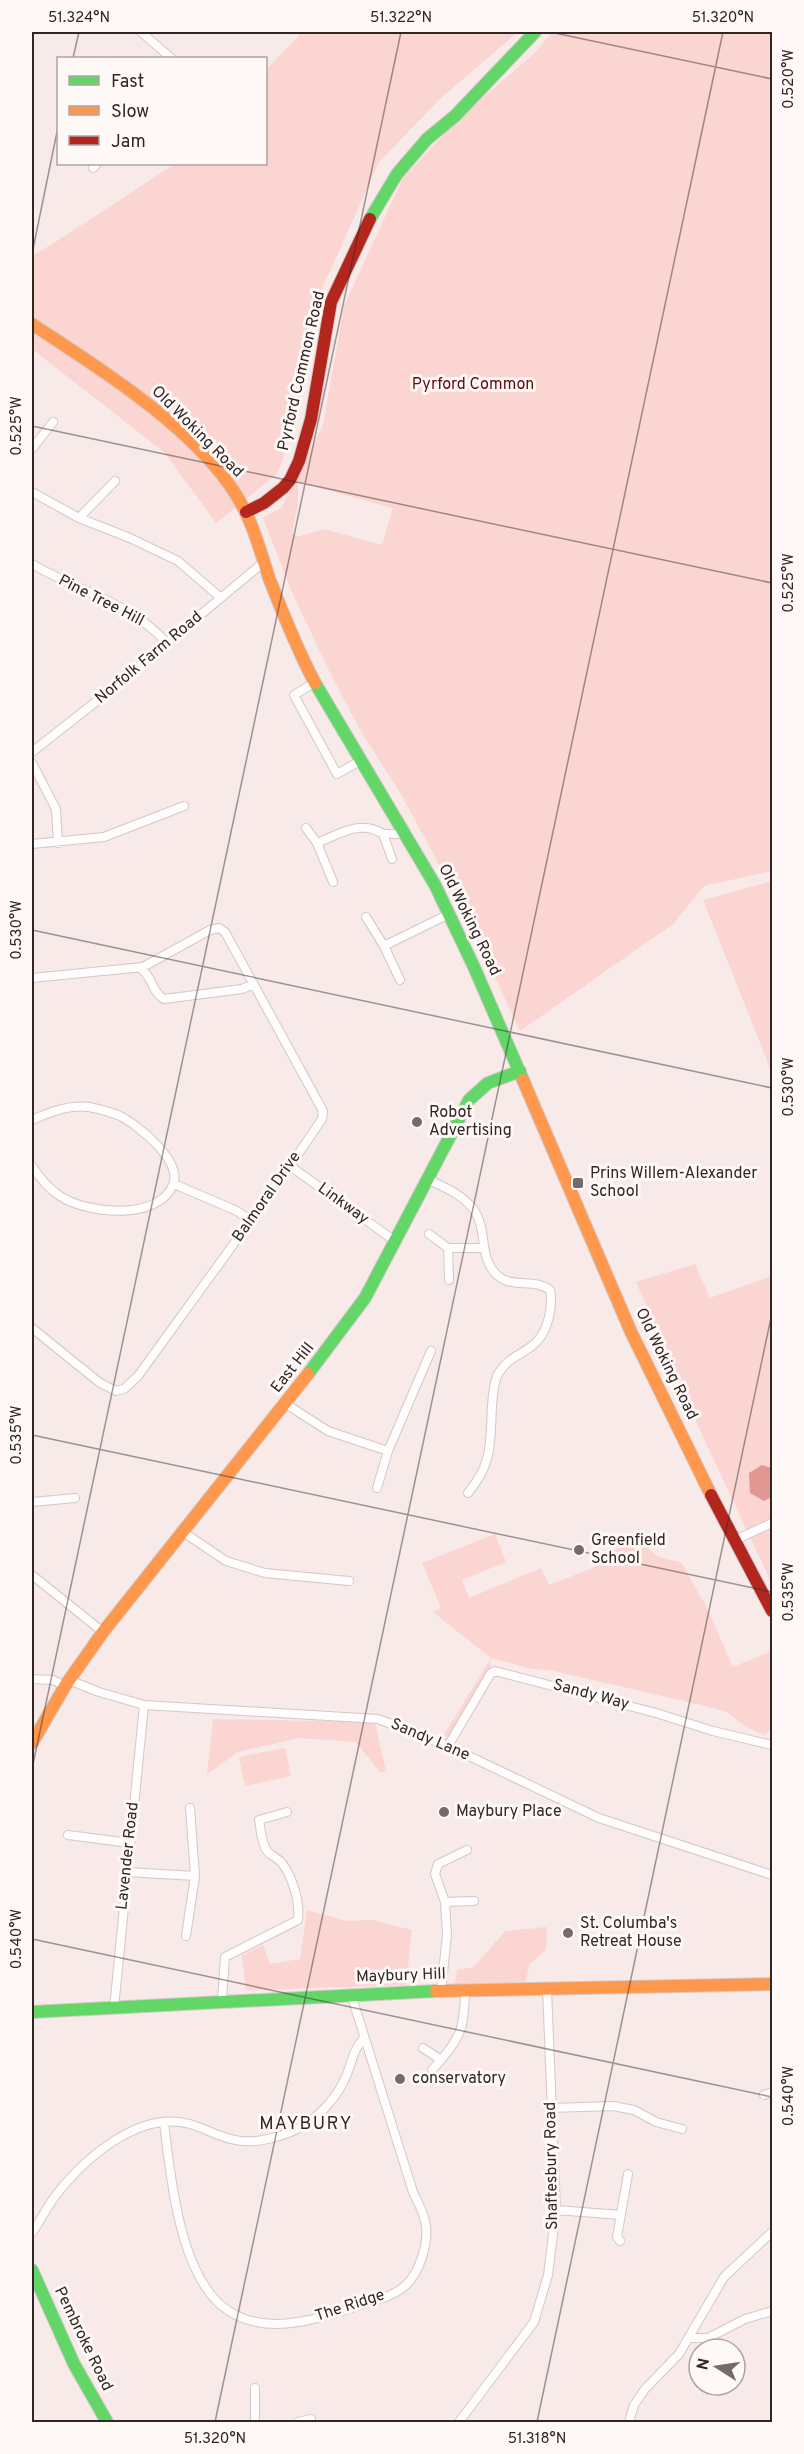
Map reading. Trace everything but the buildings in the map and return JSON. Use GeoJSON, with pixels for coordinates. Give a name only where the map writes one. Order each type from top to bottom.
{"type":"FeatureCollection","features":[{"type":"Feature","properties":{"kind":"street"},"geometry":{"type":"LineString","coordinates":[[141,32],[170,57]]}},
{"type":"Feature","properties":{"kind":"street","name":"Pyrford Common Road"},"geometry":{"type":"LineString","coordinates":[[246,512],[264,503],[283,488],[290,480],[299,461],[311,419],[331,302],[373,214],[397,174],[427,139],[454,116],[535,32]]}},
{"type":"Feature","properties":{"kind":"street","name":"Old Woking Road"},"geometry":{"type":"LineString","coordinates":[[32,324],[151,405],[222,477],[246,512],[290,630],[314,683],[404,829],[449,914],[520,1071],[631,1332],[772,1611]]}},
{"type":"Feature","properties":{"kind":"street"},"geometry":{"type":"LineString","coordinates":[[32,449],[53,422]]}},
{"type":"Feature","properties":{"kind":"street"},"geometry":{"type":"LineString","coordinates":[[79,518],[115,481]]}},
{"type":"Feature","properties":{"kind":"street"},"geometry":{"type":"LineString","coordinates":[[32,492],[79,518],[130,538],[178,561],[221,598]]}},
{"type":"Feature","properties":{"kind":"street","name":"Norfolk Farm Road"},"geometry":{"type":"LineString","coordinates":[[32,752],[99,700],[264,562]]}},
{"type":"Feature","properties":{"kind":"street","name":"Pine Tree Hill"},"geometry":{"type":"LineString","coordinates":[[32,564],[145,622],[166,642]]}},
{"type":"Feature","properties":{"kind":"street"},"geometry":{"type":"LineString","coordinates":[[314,683],[294,694],[337,774],[360,761]]}},
{"type":"Feature","properties":{"kind":"street"},"geometry":{"type":"LineString","coordinates":[[32,763],[56,809],[58,843]]}},
{"type":"Feature","properties":{"kind":"street"},"geometry":{"type":"LineString","coordinates":[[32,844],[104,837],[184,806]]}},
{"type":"Feature","properties":{"kind":"street"},"geometry":{"type":"LineString","coordinates":[[317,843],[360,826],[373,827],[383,834],[393,859]]}},
{"type":"Feature","properties":{"kind":"street"},"geometry":{"type":"LineString","coordinates":[[306,828],[317,843],[333,882]]}},
{"type":"Feature","properties":{"kind":"street"},"geometry":{"type":"LineString","coordinates":[[383,834],[397,834],[404,829]]}},
{"type":"Feature","properties":{"kind":"street"},"geometry":{"type":"LineString","coordinates":[[384,946],[449,914]]}},
{"type":"Feature","properties":{"kind":"street"},"geometry":{"type":"LineString","coordinates":[[366,917],[384,946],[400,980]]}},
{"type":"Feature","properties":{"kind":"street","name":"Balmoral Drive"},"geometry":{"type":"LineString","coordinates":[[32,978],[140,968],[158,961],[210,930],[219,928],[225,932],[323,1111],[322,1119],[251,1221],[138,1376],[124,1389],[116,1391],[100,1383],[32,1328]]}},
{"type":"Feature","properties":{"kind":"street"},"geometry":{"type":"LineString","coordinates":[[140,968],[150,976],[158,995],[164,999],[242,989],[254,984]]}},
{"type":"Feature","properties":{"kind":"street","name":"East Hill"},"geometry":{"type":"LineString","coordinates":[[32,1743],[67,1683],[104,1632],[286,1404],[365,1298],[469,1100],[488,1083],[520,1071]]}},
{"type":"Feature","properties":{"kind":"street"},"geometry":{"type":"LineString","coordinates":[[32,1120],[57,1109],[88,1107],[120,1116],[142,1130],[165,1154],[175,1173],[174,1184],[165,1196],[152,1205],[121,1212],[89,1206],[61,1197],[40,1178],[32,1167]]}},
{"type":"Feature","properties":{"kind":"street","name":"Linkway"},"geometry":{"type":"LineString","coordinates":[[290,1166],[395,1241]]}},
{"type":"Feature","properties":{"kind":"street"},"geometry":{"type":"LineString","coordinates":[[427,1179],[457,1194],[475,1211],[481,1228],[487,1261],[496,1274],[512,1282],[546,1286],[550,1290],[552,1304],[545,1332],[540,1341],[515,1358],[498,1375],[494,1387],[488,1461],[480,1479],[468,1493]]}},
{"type":"Feature","properties":{"kind":"street"},"geometry":{"type":"LineString","coordinates":[[174,1184],[237,1211],[251,1221]]}},
{"type":"Feature","properties":{"kind":"street"},"geometry":{"type":"LineString","coordinates":[[429,1234],[448,1248],[483,1248]]}},
{"type":"Feature","properties":{"kind":"street"},"geometry":{"type":"LineString","coordinates":[[448,1248],[449,1280]]}},
{"type":"Feature","properties":{"kind":"street"},"geometry":{"type":"LineString","coordinates":[[377,1488],[388,1451],[431,1351]]}},
{"type":"Feature","properties":{"kind":"street"},"geometry":{"type":"LineString","coordinates":[[286,1404],[328,1431],[388,1451]]}},
{"type":"Feature","properties":{"kind":"street"},"geometry":{"type":"LineString","coordinates":[[32,1502],[75,1498]]}},
{"type":"Feature","properties":{"kind":"street"},"geometry":{"type":"LineString","coordinates":[[735,1540],[772,1523]]}},
{"type":"Feature","properties":{"kind":"street"},"geometry":{"type":"LineString","coordinates":[[183,1532],[226,1561],[265,1573],[349,1581]]}},
{"type":"Feature","properties":{"kind":"street"},"geometry":{"type":"LineString","coordinates":[[32,1575],[104,1632]]}},
{"type":"Feature","properties":{"kind":"street","name":"Sandy Way"},"geometry":{"type":"LineString","coordinates":[[448,1746],[491,1673],[495,1671],[772,1745]]}},
{"type":"Feature","properties":{"kind":"street","name":"Sandy Lane"},"geometry":{"type":"LineString","coordinates":[[32,1679],[67,1683],[144,1705],[362,1717],[395,1724],[448,1746],[599,1818],[772,1875]]}},
{"type":"Feature","properties":{"kind":"street","name":"Lavender Road"},"geometry":{"type":"LineString","coordinates":[[114,2008],[144,1705]]}},
{"type":"Feature","properties":{"kind":"street"},"geometry":{"type":"LineString","coordinates":[[186,1936],[195,1876],[190,1808]]}},
{"type":"Feature","properties":{"kind":"street"},"geometry":{"type":"LineString","coordinates":[[222,1999],[225,1957],[298,1920],[299,1905],[289,1877],[282,1862],[267,1851],[259,1820],[287,1812]]}},
{"type":"Feature","properties":{"kind":"street"},"geometry":{"type":"LineString","coordinates":[[68,1835],[130,1843]]}},
{"type":"Feature","properties":{"kind":"street"},"geometry":{"type":"LineString","coordinates":[[441,1991],[447,1935],[444,1902],[435,1874],[438,1864],[467,1850]]}},
{"type":"Feature","properties":{"kind":"street"},"geometry":{"type":"LineString","coordinates":[[127,1872],[195,1876]]}},
{"type":"Feature","properties":{"kind":"street"},"geometry":{"type":"LineString","coordinates":[[444,1902],[474,1901]]}},
{"type":"Feature","properties":{"kind":"street","name":"Maybury Hill"},"geometry":{"type":"LineString","coordinates":[[32,2012],[222,1999],[351,1994],[772,1984]]}},
{"type":"Feature","properties":{"kind":"street","name":"Shaftesbury Road"},"geometry":{"type":"LineString","coordinates":[[459,2422],[534,2322],[548,2275],[556,2210],[548,1989]]}},
{"type":"Feature","properties":{"kind":"street"},"geometry":{"type":"LineString","coordinates":[[432,2070],[460,2035],[464,2022],[465,1991]]}},
{"type":"Feature","properties":{"kind":"street","name":"The Ridge"},"geometry":{"type":"LineString","coordinates":[[164,2122],[170,2177],[187,2249],[202,2280],[220,2304],[242,2319],[268,2324],[291,2323],[327,2316],[383,2298],[406,2286],[416,2271],[426,2240],[426,2222],[412,2192],[351,1994]]}},
{"type":"Feature","properties":{"kind":"street"},"geometry":{"type":"LineString","coordinates":[[32,2234],[56,2196],[95,2153],[142,2126],[164,2122],[188,2124],[243,2141],[273,2137],[300,2128],[324,2109],[346,2076],[355,2048],[364,2038]]}},
{"type":"Feature","properties":{"kind":"street"},"geometry":{"type":"LineString","coordinates":[[423,2048],[441,2060]]}},
{"type":"Feature","properties":{"kind":"street"},"geometry":{"type":"LineString","coordinates":[[551,2108],[613,2106],[634,2110],[656,2122],[682,2129]]}},
{"type":"Feature","properties":{"kind":"street"},"geometry":{"type":"LineString","coordinates":[[620,2241],[617,2236],[628,2174]]}},
{"type":"Feature","properties":{"kind":"street"},"geometry":{"type":"LineString","coordinates":[[556,2210],[621,2215]]}},
{"type":"Feature","properties":{"kind":"street"},"geometry":{"type":"LineString","coordinates":[[691,2337],[724,2277],[772,2232]]}},
{"type":"Feature","properties":{"kind":"street","name":"Pembroke Road"},"geometry":{"type":"LineString","coordinates":[[32,2270],[74,2364],[107,2422]]}},
{"type":"Feature","properties":{"kind":"street"},"geometry":{"type":"LineString","coordinates":[[710,2337],[745,2319],[772,2311]]}},
{"type":"Feature","properties":{"kind":"street"},"geometry":{"type":"LineString","coordinates":[[629,2422],[634,2405],[645,2389],[679,2354],[687,2342]]}},
{"type":"Feature","properties":{"kind":"street"},"geometry":{"type":"LineString","coordinates":[[255,2388],[255,2422]]}},
{"type":"Feature","properties":{"kind":"street"},"geometry":{"type":"LineString","coordinates":[[298,2422],[311,2419]]}},
{"type":"Feature","properties":{"kind":"green space"},"geometry":{"type":"Polygon","coordinates":[[[302,32],[518,32],[441,98],[379,162],[318,298],[297,416],[278,473],[216,523],[164,452],[32,349],[32,256],[173,165],[267,165],[267,69],[302,32]]]}},
{"type":"Feature","properties":{"kind":"green space","name":"Pyrford Common"},"geometry":{"type":"Polygon","coordinates":[[[552,32],[772,32],[772,871],[704,886],[673,924],[520,1031],[462,907],[402,796],[362,733],[330,673],[291,590],[263,518],[281,508],[323,425],[344,306],[403,178],[459,118],[536,52],[552,32]],[[298,482],[298,504],[292,533],[297,537],[324,529],[382,545],[393,508],[298,482]]]}},
{"type":"Feature","properties":{"kind":"green space"},"geometry":{"type":"Polygon","coordinates":[[[772,881],[772,1073],[703,900],[772,881]]]}},
{"type":"Feature","properties":{"kind":"green space"},"geometry":{"type":"Polygon","coordinates":[[[695,1264],[710,1298],[772,1276],[772,1584],[699,1428],[636,1282],[695,1264]]]}},
{"type":"Feature","properties":{"kind":"green space"},"geometry":{"type":"Polygon","coordinates":[[[495,1534],[506,1562],[462,1580],[469,1598],[541,1568],[549,1585],[603,1564],[599,1556],[644,1539],[654,1553],[663,1558],[681,1562],[705,1604],[733,1667],[772,1651],[772,1726],[765,1735],[746,1727],[727,1712],[491,1658],[433,1612],[441,1608],[422,1563],[495,1534]]]}},
{"type":"Feature","properties":{"kind":"green space"},"geometry":{"type":"Polygon","coordinates":[[[491,1658],[490,1669],[450,1736],[442,1738],[491,1658]]]}},
{"type":"Feature","properties":{"kind":"green space"},"geometry":{"type":"Polygon","coordinates":[[[213,1719],[375,1722],[386,1772],[380,1772],[356,1742],[299,1738],[238,1752],[207,1774],[213,1719]]]}},
{"type":"Feature","properties":{"kind":"green space"},"geometry":{"type":"Polygon","coordinates":[[[285,1748],[291,1776],[245,1786],[239,1757],[285,1748]]]}},
{"type":"Feature","properties":{"kind":"green space"},"geometry":{"type":"Polygon","coordinates":[[[307,1910],[347,1921],[372,1920],[412,1930],[406,1985],[246,1990],[242,1956],[263,1945],[270,1964],[300,1959],[307,1910]]]}},
{"type":"Feature","properties":{"kind":"green space"},"geometry":{"type":"Polygon","coordinates":[[[547,1927],[546,1950],[530,1964],[525,1983],[455,1984],[457,1970],[474,1967],[505,1931],[547,1927]]]}},
{"type":"Feature","properties":{"kind":"shaded area"},"geometry":{"type":"Polygon","coordinates":[[[762,1465],[772,1468],[772,1497],[764,1501],[750,1493],[749,1473],[762,1465]]]}},
{"type":"Feature","properties":{"kind":"traffic: fast"},"geometry":{"type":"LineString","coordinates":[[370,219],[397,174],[427,139],[455,116],[535,32]]}},
{"type":"Feature","properties":{"kind":"traffic: fast"},"geometry":{"type":"LineString","coordinates":[[315,683],[435,885],[474,967],[523,1080]]}},
{"type":"Feature","properties":{"kind":"traffic: fast"},"geometry":{"type":"LineString","coordinates":[[308,1374],[365,1298],[469,1100],[488,1083],[520,1071]]}},
{"type":"Feature","properties":{"kind":"traffic: fast"},"geometry":{"type":"LineString","coordinates":[[32,2012],[436,1991]]}},
{"type":"Feature","properties":{"kind":"traffic: fast"},"geometry":{"type":"LineString","coordinates":[[32,2270],[74,2364],[107,2422]]}},
{"type":"Feature","properties":{"kind":"traffic: slow"},"geometry":{"type":"LineString","coordinates":[[32,324],[121,384],[181,431],[207,457],[229,485],[250,521],[269,578],[315,683]]}},
{"type":"Feature","properties":{"kind":"traffic: slow"},"geometry":{"type":"LineString","coordinates":[[523,1080],[631,1332],[711,1495]]}},
{"type":"Feature","properties":{"kind":"traffic: slow"},"geometry":{"type":"LineString","coordinates":[[32,1743],[65,1686],[103,1632],[308,1374]]}},
{"type":"Feature","properties":{"kind":"traffic: slow"},"geometry":{"type":"LineString","coordinates":[[436,1991],[772,1984]]}},
{"type":"Feature","properties":{"kind":"traffic: jam"},"geometry":{"type":"LineString","coordinates":[[246,512],[264,503],[283,488],[290,480],[299,461],[311,419],[331,302],[370,219]]}},
{"type":"Feature","properties":{"kind":"traffic: jam"},"geometry":{"type":"LineString","coordinates":[[711,1495],[772,1611]]}},
{"type":"Feature","properties":{"kind":"place","name":"Robot Advertising"},"geometry":{"type":"Point","coordinates":[417,1122]}},
{"type":"Feature","properties":{"kind":"place","name":"Prins Willem-Alexander School"},"geometry":{"type":"Point","coordinates":[578,1183]}},
{"type":"Feature","properties":{"kind":"place","name":"Greenfield School"},"geometry":{"type":"Point","coordinates":[579,1550]}},
{"type":"Feature","properties":{"kind":"place","name":"Maybury Place"},"geometry":{"type":"Point","coordinates":[444,1812]}},
{"type":"Feature","properties":{"kind":"place","name":"St. Columba's Retreat House"},"geometry":{"type":"Point","coordinates":[568,1933]}},
{"type":"Feature","properties":{"kind":"place","name":"conservatory"},"geometry":{"type":"Point","coordinates":[400,2079]}},
{"type":"Feature","properties":{"kind":"district","name":"MAYBURY"},"geometry":{"type":"Point","coordinates":[306,2124]}}]}
